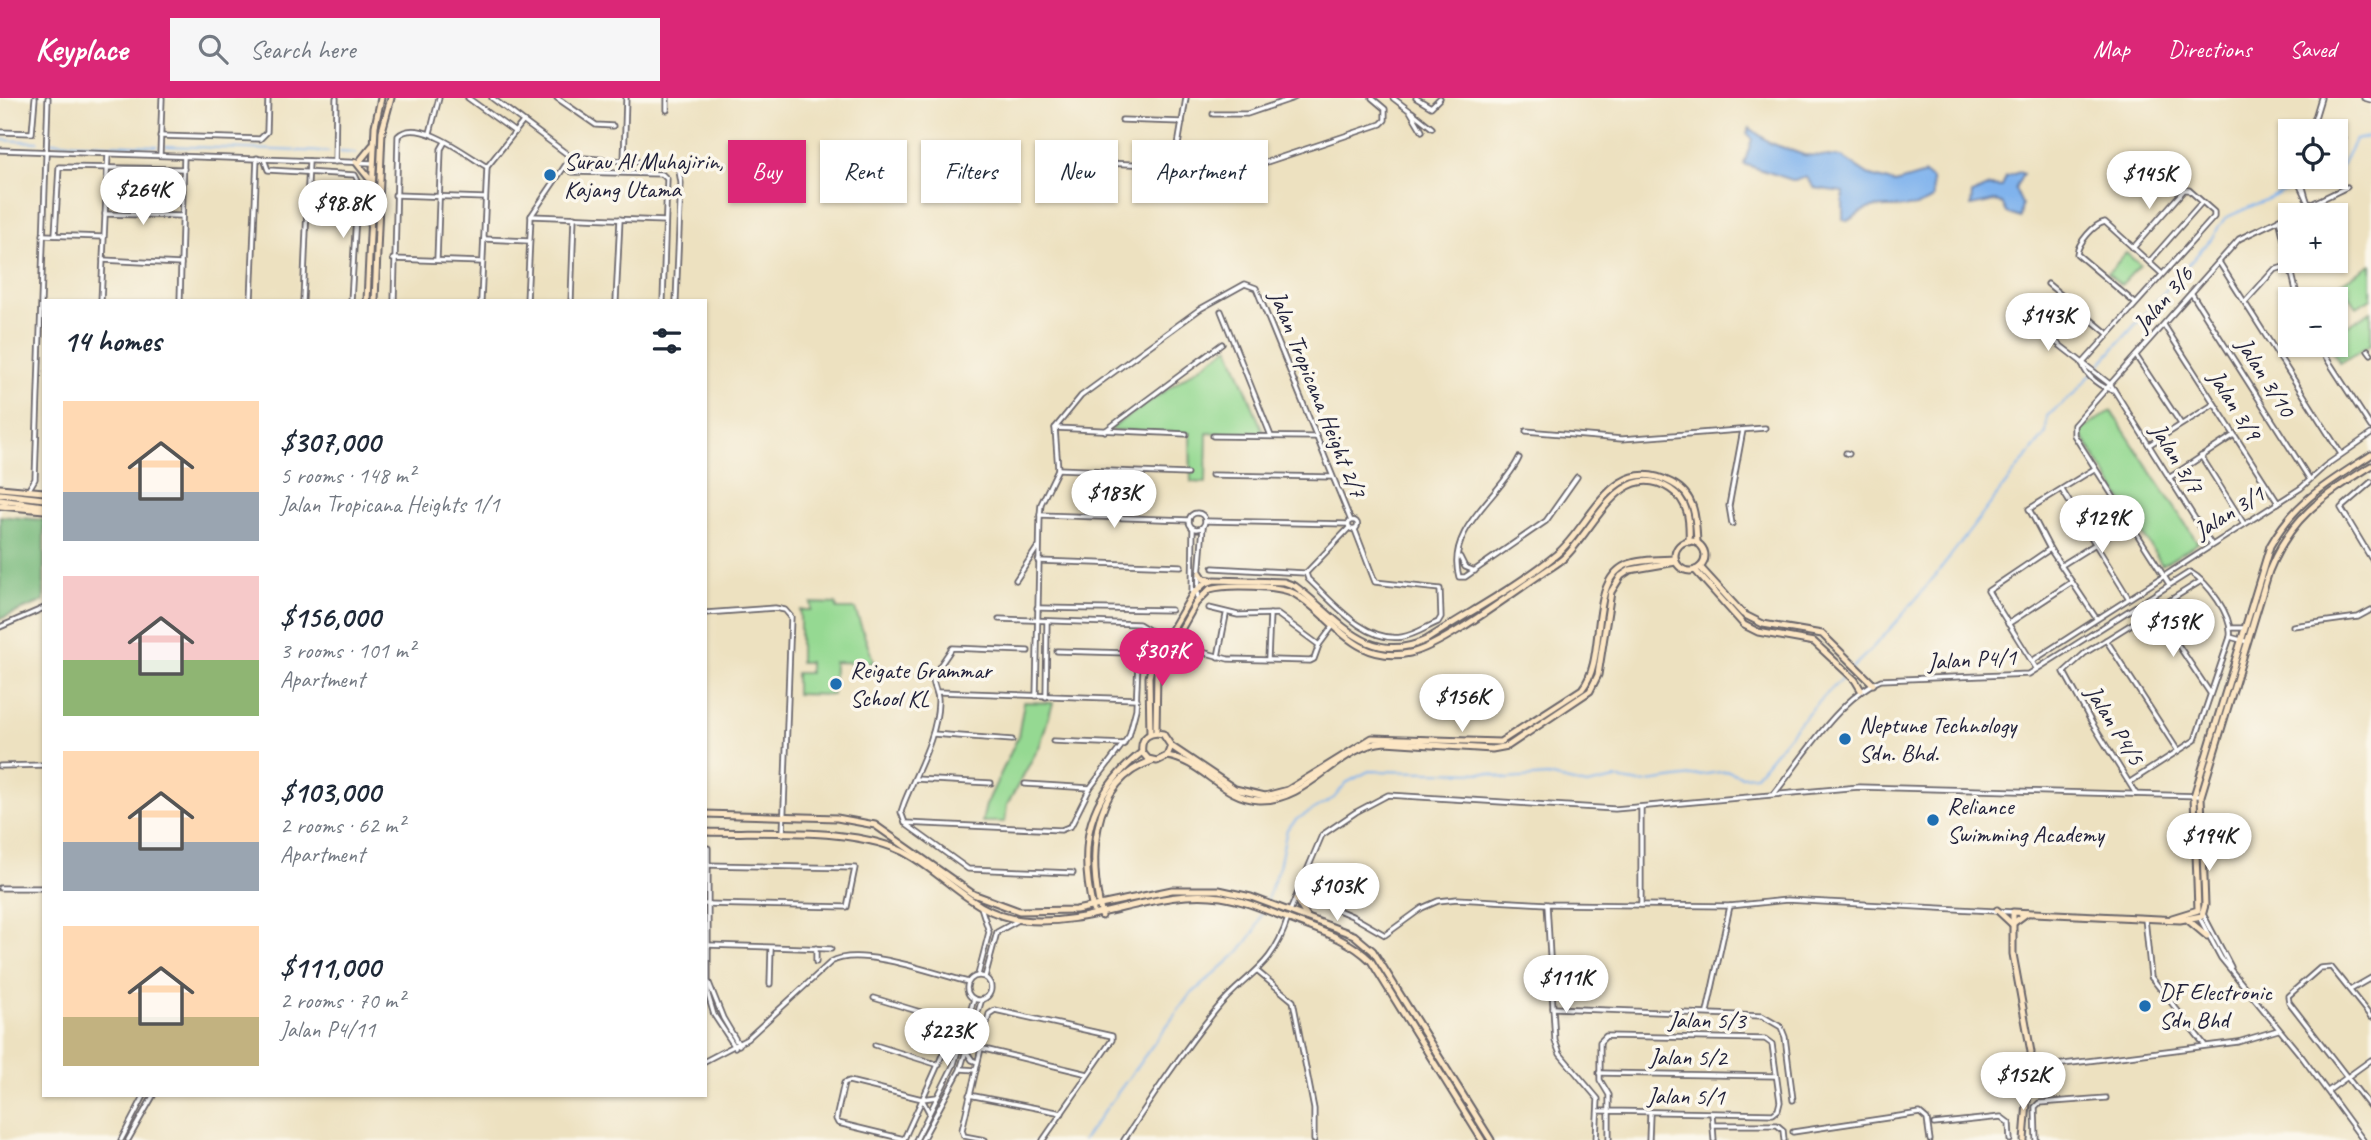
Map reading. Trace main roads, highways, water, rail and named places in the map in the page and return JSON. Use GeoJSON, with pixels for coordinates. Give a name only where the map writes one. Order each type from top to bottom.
{"type":"FeatureCollection","features":[{"type":"Feature","properties":{"kind":"water"},"geometry":{"type":"Polygon","coordinates":[[[1750,128],[1770,143],[1804,155],[1842,157],[1871,176],[1895,183],[1925,174],[1932,179],[1933,198],[1918,206],[1876,207],[1843,220],[1843,192],[1814,188],[1806,177],[1795,181],[1744,164],[1752,139],[1747,133],[1750,128]]]}},
{"type":"Feature","properties":{"kind":"water"},"geometry":{"type":"Polygon","coordinates":[[[2019,172],[2023,174],[2015,189],[2022,204],[2020,218],[2007,213],[2003,205],[1995,201],[1971,206],[1972,194],[1989,186],[2002,187],[2006,177],[2019,172]]]}},
{"type":"Feature","properties":{"kind":"waterway"},"geometry":{"type":"LineString","coordinates":[[2348,153],[2355,140],[2371,136]]}},
{"type":"Feature","properties":{"kind":"waterway"},"geometry":{"type":"LineString","coordinates":[[0,140],[38,142]]}},
{"type":"Feature","properties":{"kind":"waterway"},"geometry":{"type":"LineString","coordinates":[[52,142],[157,146]]}},
{"type":"Feature","properties":{"kind":"waterway"},"geometry":{"type":"LineString","coordinates":[[166,146],[329,152]]}},
{"type":"Feature","properties":{"kind":"waterway"},"geometry":{"type":"LineString","coordinates":[[340,152],[355,153]]}},
{"type":"Feature","properties":{"kind":"waterway"},"geometry":{"type":"LineString","coordinates":[[1850,670],[1928,585],[2046,433],[2047,416],[2072,396],[2211,239],[2225,218],[2290,189]]}},
{"type":"Feature","properties":{"kind":"waterway"},"geometry":{"type":"LineString","coordinates":[[1083,1140],[1188,997],[1239,952],[1255,931],[1279,867],[1287,829],[1297,819],[1334,798],[1346,783],[1369,771],[1489,773],[1507,779],[1547,776],[1587,785],[1615,779],[1641,783],[1728,771],[1741,776],[1756,775],[1806,715],[1846,674]]}},
{"type":"Feature","properties":{"kind":"place","name":"Surau Al Muhajirin, Kajang Utama"},"geometry":{"type":"Point","coordinates":[550,175]}},
{"type":"Feature","properties":{"kind":"place","name":"Reigate Grammar School KL"},"geometry":{"type":"Point","coordinates":[836,684]}},
{"type":"Feature","properties":{"kind":"place","name":"Neptune Technology Sdn. Bhd."},"geometry":{"type":"Point","coordinates":[1845,739]}},
{"type":"Feature","properties":{"kind":"place","name":"Reliance Swimming Academy"},"geometry":{"type":"Point","coordinates":[1933,820]}},
{"type":"Feature","properties":{"kind":"place","name":"DF Electronic Sdn Bhd"},"geometry":{"type":"Point","coordinates":[2145,1006]}}]}
